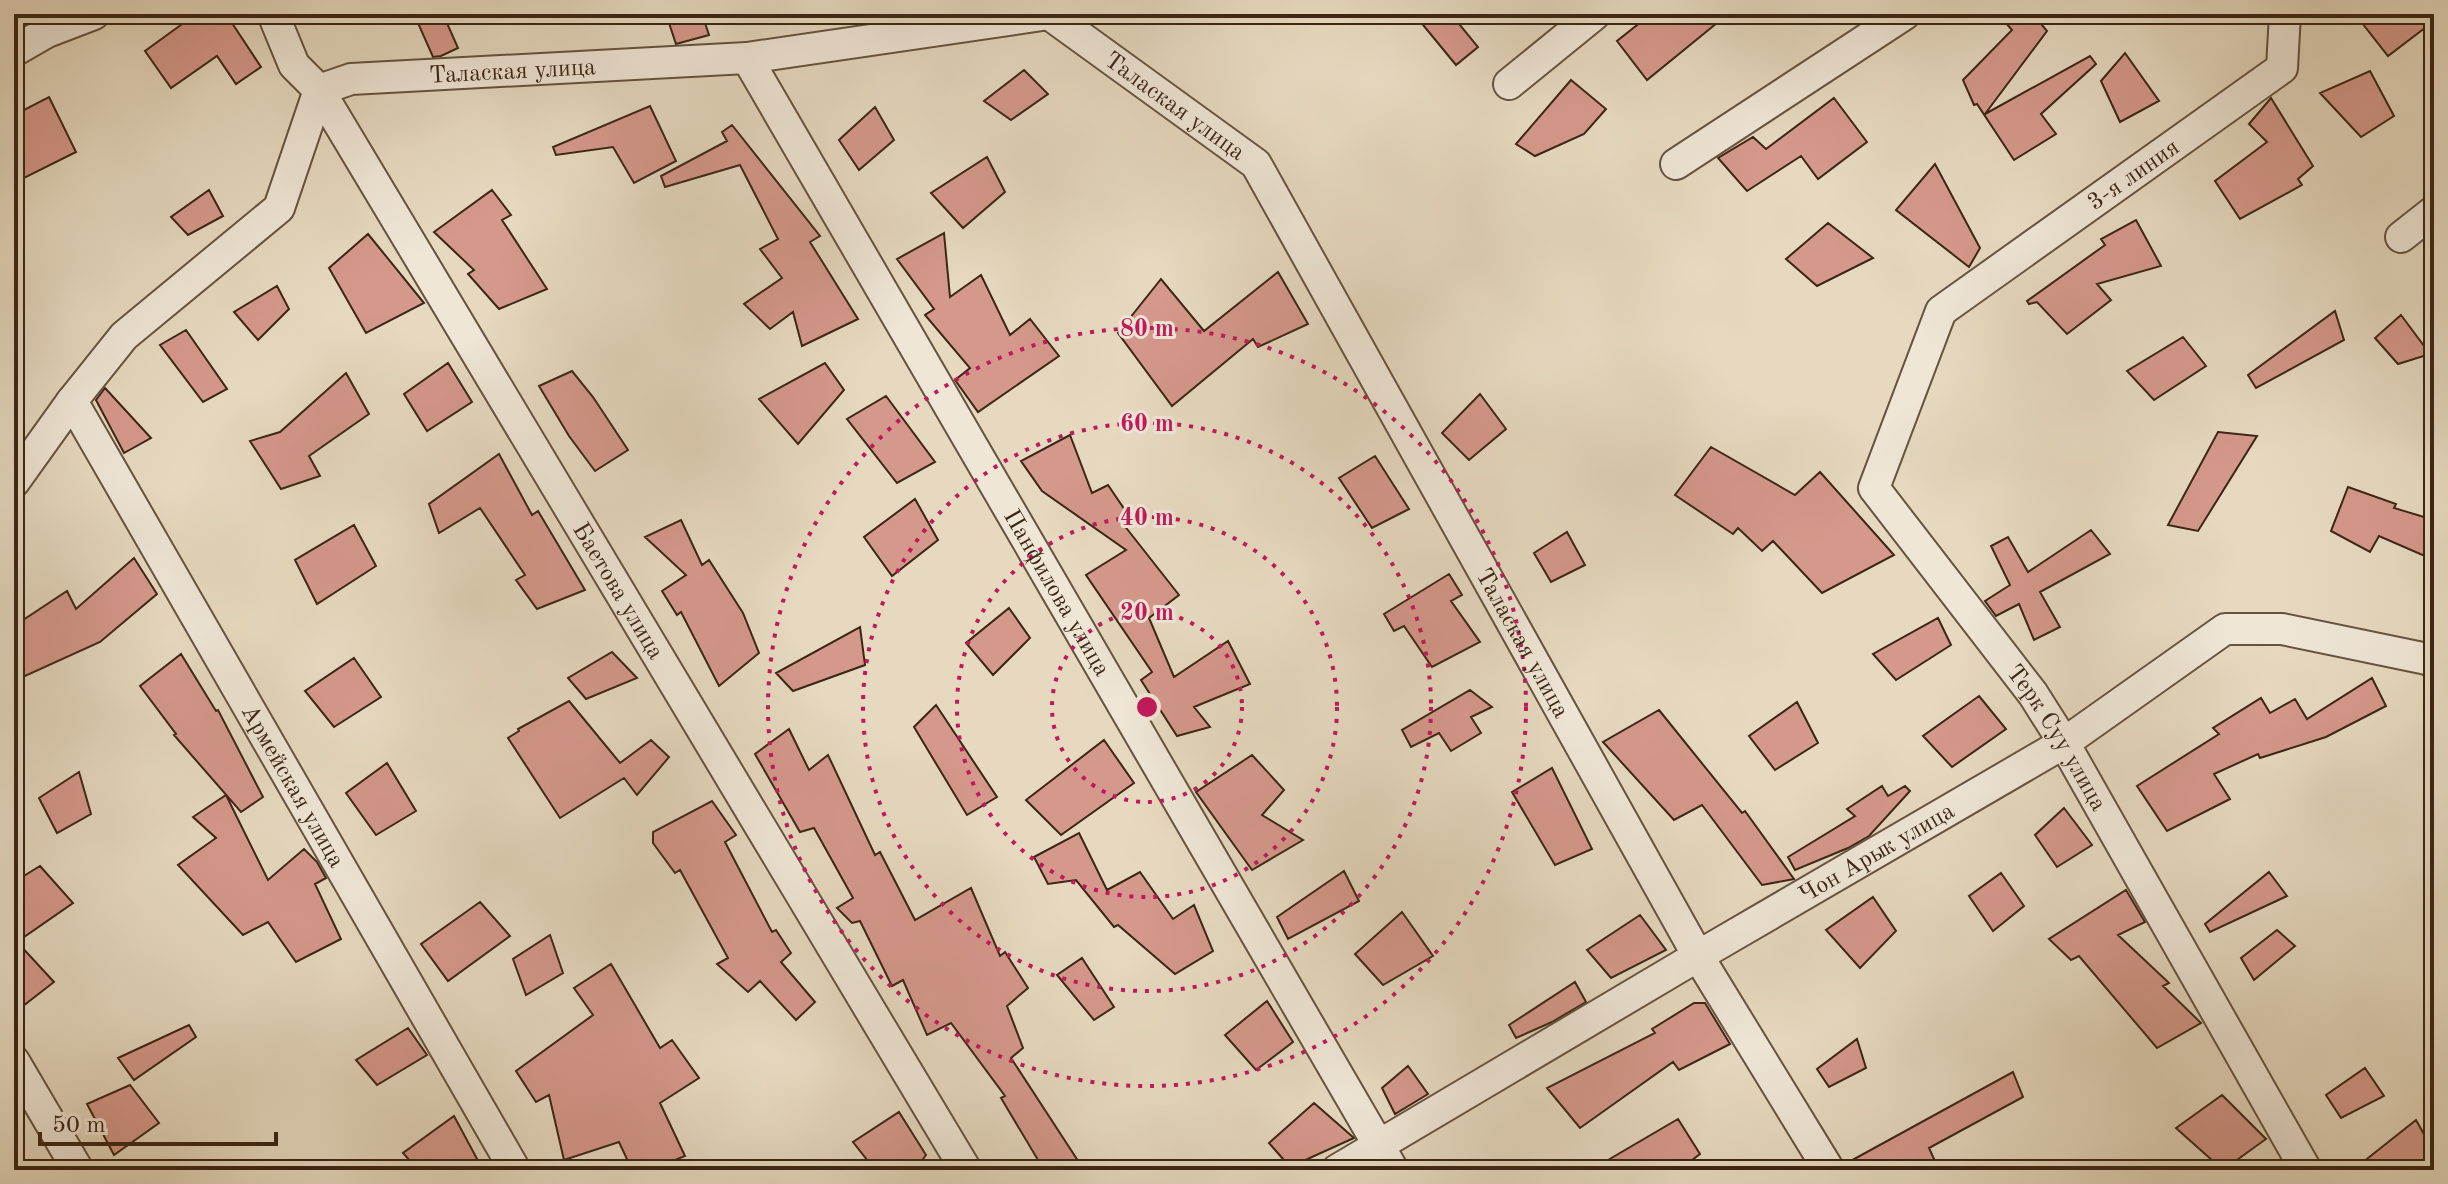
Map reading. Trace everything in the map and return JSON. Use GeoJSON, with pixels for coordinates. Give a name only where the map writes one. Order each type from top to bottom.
{"type":"FeatureCollection","features":[{"type":"Feature","properties":{"kind":"street"},"geometry":{"type":"LineString","coordinates":[[14,51],[41,23],[94,14]]}},
{"type":"Feature","properties":{"kind":"street","name":"Баетова улица"},"geometry":{"type":"LineString","coordinates":[[273,14],[294,65],[319,90],[966,1170]]}},
{"type":"Feature","properties":{"kind":"street","name":"Талаская улица"},"geometry":{"type":"LineString","coordinates":[[319,90],[351,79],[747,58],[1049,14],[1256,164],[1698,956],[1829,1170]]}},
{"type":"Feature","properties":{"kind":"street"},"geometry":{"type":"LineString","coordinates":[[1509,84],[1595,14]]}},
{"type":"Feature","properties":{"kind":"street"},"geometry":{"type":"LineString","coordinates":[[1676,164],[1905,14]]}},
{"type":"Feature","properties":{"kind":"street","name":"3-я линия"},"geometry":{"type":"LineString","coordinates":[[1941,311],[2282,68],[2285,14]]}},
{"type":"Feature","properties":{"kind":"street","name":"Панфилова улица"},"geometry":{"type":"LineString","coordinates":[[747,58],[1386,1157]]}},
{"type":"Feature","properties":{"kind":"street"},"geometry":{"type":"LineString","coordinates":[[14,482],[72,401],[124,336],[279,208],[319,90]]}},
{"type":"Feature","properties":{"kind":"street"},"geometry":{"type":"LineString","coordinates":[[2401,237],[2434,211]]}},
{"type":"Feature","properties":{"kind":"street","name":"Терк Суу улица"},"geometry":{"type":"LineString","coordinates":[[1941,311],[1874,488],[2033,694],[2064,743],[2306,1170]]}},
{"type":"Feature","properties":{"kind":"street","name":"Армейская улица"},"geometry":{"type":"LineString","coordinates":[[72,401],[515,1170]]}},
{"type":"Feature","properties":{"kind":"street","name":"Чон Арык улица"},"geometry":{"type":"LineString","coordinates":[[1337,1170],[1386,1157],[1698,956],[2064,743],[2225,629],[2282,629],[2434,663]]}},
{"type":"Feature","properties":{"kind":"street"},"geometry":{"type":"LineString","coordinates":[[14,1061],[78,1170]]}},
{"type":"Feature","properties":{"kind":"building"},"geometry":{"type":"Polygon","coordinates":[[[196,14],[226,14],[261,67],[236,84],[217,56],[171,88],[145,51],[196,14]]]}},
{"type":"Feature","properties":{"kind":"building"},"geometry":{"type":"Polygon","coordinates":[[[414,14],[443,14],[458,48],[433,57],[414,14]]]}},
{"type":"Feature","properties":{"kind":"building"},"geometry":{"type":"Polygon","coordinates":[[[666,14],[702,14],[709,35],[676,44],[666,14]]]}},
{"type":"Feature","properties":{"kind":"building"},"geometry":{"type":"Polygon","coordinates":[[[1414,14],[1451,14],[1478,47],[1456,65],[1414,14]]]}},
{"type":"Feature","properties":{"kind":"building"},"geometry":{"type":"Polygon","coordinates":[[[1651,14],[1728,14],[1647,80],[1617,41],[1651,14]]]}},
{"type":"Feature","properties":{"kind":"building"},"geometry":{"type":"Polygon","coordinates":[[[1998,14],[2033,14],[2047,31],[1985,114],[2090,56],[2096,64],[2041,114],[2056,134],[2014,160],[1977,104],[1974,105],[1963,80],[2012,30],[1998,14]]]}},
{"type":"Feature","properties":{"kind":"building"},"geometry":{"type":"Polygon","coordinates":[[[2355,14],[2434,14],[2434,21],[2388,56],[2355,14]]]}},
{"type":"Feature","properties":{"kind":"building"},"geometry":{"type":"Polygon","coordinates":[[[2125,53],[2159,101],[2120,122],[2101,81],[2125,53]]]}},
{"type":"Feature","properties":{"kind":"building"},"geometry":{"type":"Polygon","coordinates":[[[1024,70],[1048,94],[1011,120],[984,101],[1024,70]]]}},
{"type":"Feature","properties":{"kind":"building"},"geometry":{"type":"Polygon","coordinates":[[[2370,71],[2394,116],[2361,137],[2320,93],[2370,71]]]}},
{"type":"Feature","properties":{"kind":"building"},"geometry":{"type":"Polygon","coordinates":[[[1571,80],[1606,109],[1584,134],[1535,156],[1516,144],[1571,80]]]}},
{"type":"Feature","properties":{"kind":"building"},"geometry":{"type":"Polygon","coordinates":[[[49,97],[76,152],[14,183],[14,115],[49,97]]]}},
{"type":"Feature","properties":{"kind":"building"},"geometry":{"type":"Polygon","coordinates":[[[1834,98],[1867,142],[1818,179],[1801,156],[1747,191],[1718,158],[1753,137],[1766,149],[1834,98]]]}},
{"type":"Feature","properties":{"kind":"building"},"geometry":{"type":"Polygon","coordinates":[[[2271,98],[2313,166],[2298,179],[2302,185],[2240,219],[2215,181],[2267,142],[2249,124],[2271,98]]]}},
{"type":"Feature","properties":{"kind":"building"},"geometry":{"type":"Polygon","coordinates":[[[650,106],[676,161],[634,183],[613,147],[556,155],[553,147],[650,106]]]}},
{"type":"Feature","properties":{"kind":"building"},"geometry":{"type":"Polygon","coordinates":[[[875,107],[894,140],[859,170],[839,140],[875,107]]]}},
{"type":"Feature","properties":{"kind":"building"},"geometry":{"type":"Polygon","coordinates":[[[732,125],[820,236],[810,242],[858,319],[802,346],[793,312],[770,329],[744,304],[782,278],[760,249],[778,239],[740,165],[665,187],[661,176],[727,141],[722,132],[732,125]]]}},
{"type":"Feature","properties":{"kind":"building"},"geometry":{"type":"Polygon","coordinates":[[[987,157],[1005,192],[963,228],[931,193],[987,157]]]}},
{"type":"Feature","properties":{"kind":"building"},"geometry":{"type":"Polygon","coordinates":[[[1935,164],[1980,248],[1969,267],[1896,210],[1935,164]]]}},
{"type":"Feature","properties":{"kind":"building"},"geometry":{"type":"Polygon","coordinates":[[[209,190],[223,216],[188,235],[171,217],[209,190]]]}},
{"type":"Feature","properties":{"kind":"building"},"geometry":{"type":"Polygon","coordinates":[[[492,190],[511,215],[502,220],[547,289],[499,309],[468,274],[474,270],[434,232],[492,190]]]}},
{"type":"Feature","properties":{"kind":"building"},"geometry":{"type":"Polygon","coordinates":[[[2136,220],[2161,266],[2097,284],[2111,300],[2067,334],[2037,302],[2029,304],[2027,301],[2105,245],[2101,239],[2136,220]]]}},
{"type":"Feature","properties":{"kind":"building"},"geometry":{"type":"Polygon","coordinates":[[[1828,223],[1873,258],[1817,286],[1786,259],[1828,223]]]}},
{"type":"Feature","properties":{"kind":"building"},"geometry":{"type":"Polygon","coordinates":[[[944,233],[950,297],[981,275],[1010,335],[1030,319],[1059,356],[978,412],[955,380],[970,368],[925,315],[934,309],[897,259],[944,233]]]}},
{"type":"Feature","properties":{"kind":"building"},"geometry":{"type":"Polygon","coordinates":[[[368,234],[424,303],[366,333],[329,268],[368,234]]]}},
{"type":"Feature","properties":{"kind":"building"},"geometry":{"type":"Polygon","coordinates":[[[1278,272],[1308,324],[1258,347],[1253,339],[1172,406],[1118,333],[1161,279],[1204,331],[1278,272]]]}},
{"type":"Feature","properties":{"kind":"building"},"geometry":{"type":"Polygon","coordinates":[[[277,286],[289,309],[258,340],[234,312],[277,286]]]}},
{"type":"Feature","properties":{"kind":"building"},"geometry":{"type":"Polygon","coordinates":[[[2335,311],[2344,340],[2256,388],[2248,375],[2335,311]]]}},
{"type":"Feature","properties":{"kind":"building"},"geometry":{"type":"Polygon","coordinates":[[[2401,315],[2430,354],[2398,364],[2375,338],[2401,315]]]}},
{"type":"Feature","properties":{"kind":"building"},"geometry":{"type":"Polygon","coordinates":[[[186,330],[227,389],[203,402],[160,345],[186,330]]]}},
{"type":"Feature","properties":{"kind":"building"},"geometry":{"type":"Polygon","coordinates":[[[2183,337],[2206,366],[2154,400],[2127,371],[2183,337]]]}},
{"type":"Feature","properties":{"kind":"building"},"geometry":{"type":"Polygon","coordinates":[[[448,363],[472,402],[427,431],[404,394],[448,363]]]}},
{"type":"Feature","properties":{"kind":"building"},"geometry":{"type":"Polygon","coordinates":[[[825,363],[844,390],[798,444],[759,399],[825,363]]]}},
{"type":"Feature","properties":{"kind":"building"},"geometry":{"type":"Polygon","coordinates":[[[572,371],[628,450],[595,471],[569,436],[539,386],[572,371]]]}},
{"type":"Feature","properties":{"kind":"building"},"geometry":{"type":"Polygon","coordinates":[[[346,373],[369,414],[309,456],[320,476],[281,489],[250,441],[280,432],[346,373]]]}},
{"type":"Feature","properties":{"kind":"building"},"geometry":{"type":"Polygon","coordinates":[[[105,388],[151,438],[124,453],[96,400],[105,388]]]}},
{"type":"Feature","properties":{"kind":"building"},"geometry":{"type":"Polygon","coordinates":[[[1480,394],[1506,429],[1469,460],[1442,433],[1480,394]]]}},
{"type":"Feature","properties":{"kind":"building"},"geometry":{"type":"Polygon","coordinates":[[[886,396],[935,462],[897,483],[847,419],[886,396]]]}},
{"type":"Feature","properties":{"kind":"building"},"geometry":{"type":"Polygon","coordinates":[[[2218,432],[2257,436],[2198,531],[2168,525],[2218,432]]]}},
{"type":"Feature","properties":{"kind":"building"},"geometry":{"type":"Polygon","coordinates":[[[1070,435],[1092,493],[1108,485],[1129,516],[1120,520],[1179,595],[1149,618],[1174,677],[1228,641],[1250,684],[1194,707],[1210,727],[1177,736],[1141,680],[1152,672],[1086,575],[1126,550],[1042,491],[1021,461],[1070,435]]]}},
{"type":"Feature","properties":{"kind":"building"},"geometry":{"type":"Polygon","coordinates":[[[1711,447],[1795,495],[1820,472],[1894,555],[1822,593],[1773,541],[1762,551],[1738,528],[1733,534],[1675,495],[1711,447]]]}},
{"type":"Feature","properties":{"kind":"building"},"geometry":{"type":"Polygon","coordinates":[[[499,454],[532,515],[538,511],[585,590],[537,609],[516,580],[525,575],[480,508],[439,533],[429,504],[499,454]]]}},
{"type":"Feature","properties":{"kind":"building"},"geometry":{"type":"Polygon","coordinates":[[[1375,456],[1409,509],[1372,528],[1339,478],[1375,456]]]}},
{"type":"Feature","properties":{"kind":"building"},"geometry":{"type":"Polygon","coordinates":[[[2348,487],[2396,504],[2394,508],[2434,520],[2434,560],[2379,536],[2370,552],[2331,531],[2348,487]]]}},
{"type":"Feature","properties":{"kind":"building"},"geometry":{"type":"Polygon","coordinates":[[[915,499],[938,540],[892,576],[864,537],[915,499]]]}},
{"type":"Feature","properties":{"kind":"building"},"geometry":{"type":"Polygon","coordinates":[[[681,520],[702,565],[709,560],[743,613],[759,653],[719,686],[681,612],[677,615],[662,591],[686,575],[645,537],[681,520]]]}},
{"type":"Feature","properties":{"kind":"building"},"geometry":{"type":"Polygon","coordinates":[[[354,525],[376,566],[317,604],[295,560],[354,525]]]}},
{"type":"Feature","properties":{"kind":"building"},"geometry":{"type":"Polygon","coordinates":[[[2091,530],[2110,554],[2040,592],[2060,627],[2034,640],[2019,604],[1996,616],[1985,601],[2010,585],[1991,546],[2008,537],[2028,572],[2091,530]]]}},
{"type":"Feature","properties":{"kind":"building"},"geometry":{"type":"Polygon","coordinates":[[[1567,532],[1585,565],[1551,582],[1534,553],[1567,532]]]}},
{"type":"Feature","properties":{"kind":"building"},"geometry":{"type":"Polygon","coordinates":[[[134,558],[157,594],[100,642],[14,681],[14,626],[67,591],[76,609],[134,558]]]}},
{"type":"Feature","properties":{"kind":"building"},"geometry":{"type":"Polygon","coordinates":[[[1449,574],[1462,595],[1451,601],[1480,642],[1432,667],[1404,626],[1394,631],[1384,614],[1449,574]]]}},
{"type":"Feature","properties":{"kind":"building"},"geometry":{"type":"Polygon","coordinates":[[[1009,608],[1030,638],[993,675],[966,643],[1009,608]]]}},
{"type":"Feature","properties":{"kind":"building"},"geometry":{"type":"Polygon","coordinates":[[[1938,618],[1951,645],[1896,680],[1873,654],[1938,618]]]}},
{"type":"Feature","properties":{"kind":"building"},"geometry":{"type":"Polygon","coordinates":[[[860,627],[865,665],[793,691],[776,673],[860,627]]]}},
{"type":"Feature","properties":{"kind":"building"},"geometry":{"type":"Polygon","coordinates":[[[612,652],[637,678],[586,699],[568,678],[612,652]]]}},
{"type":"Feature","properties":{"kind":"building"},"geometry":{"type":"Polygon","coordinates":[[[181,654],[218,710],[263,797],[241,812],[174,735],[140,686],[181,654]]]}},
{"type":"Feature","properties":{"kind":"building"},"geometry":{"type":"Polygon","coordinates":[[[354,658],[381,697],[334,727],[305,691],[354,658]]]}},
{"type":"Feature","properties":{"kind":"building"},"geometry":{"type":"Polygon","coordinates":[[[2372,678],[2386,706],[2326,737],[2260,758],[2258,754],[2214,774],[2230,799],[2167,831],[2137,786],[2219,734],[2213,728],[2261,698],[2270,713],[2295,699],[2307,719],[2372,678]]]}},
{"type":"Feature","properties":{"kind":"building"},"geometry":{"type":"Polygon","coordinates":[[[1470,690],[1492,707],[1471,717],[1481,733],[1451,751],[1439,733],[1411,747],[1402,730],[1470,690]]]}},
{"type":"Feature","properties":{"kind":"building"},"geometry":{"type":"Polygon","coordinates":[[[1979,696],[2006,729],[1952,767],[1923,736],[1979,696]]]}},
{"type":"Feature","properties":{"kind":"building"},"geometry":{"type":"Polygon","coordinates":[[[569,701],[620,763],[651,740],[669,757],[637,795],[624,778],[560,818],[508,738],[518,729],[569,701]]]}},
{"type":"Feature","properties":{"kind":"building"},"geometry":{"type":"Polygon","coordinates":[[[1797,702],[1818,743],[1775,770],[1749,736],[1797,702]]]}},
{"type":"Feature","properties":{"kind":"building"},"geometry":{"type":"Polygon","coordinates":[[[936,705],[997,797],[967,815],[914,727],[936,705]]]}},
{"type":"Feature","properties":{"kind":"building"},"geometry":{"type":"Polygon","coordinates":[[[1659,710],[1742,813],[1745,811],[1794,879],[1762,885],[1702,805],[1674,820],[1603,742],[1659,710]]]}},
{"type":"Feature","properties":{"kind":"building"},"geometry":{"type":"Polygon","coordinates":[[[789,729],[809,770],[828,755],[875,855],[880,852],[915,920],[971,888],[1000,956],[1005,952],[1028,988],[1007,1006],[1023,1048],[1011,1058],[1084,1170],[1044,1170],[1001,1098],[1005,1096],[951,1023],[927,1035],[903,980],[892,986],[860,921],[852,923],[837,908],[853,898],[814,828],[800,832],[755,754],[789,729]]]}},
{"type":"Feature","properties":{"kind":"building"},"geometry":{"type":"Polygon","coordinates":[[[1104,740],[1134,783],[1061,835],[1026,800],[1104,740]]]}},
{"type":"Feature","properties":{"kind":"building"},"geometry":{"type":"Polygon","coordinates":[[[1252,755],[1284,790],[1262,815],[1303,840],[1252,870],[1196,792],[1252,755]]]}},
{"type":"Feature","properties":{"kind":"building"},"geometry":{"type":"Polygon","coordinates":[[[387,763],[416,811],[376,835],[346,793],[387,763]]]}},
{"type":"Feature","properties":{"kind":"building"},"geometry":{"type":"Polygon","coordinates":[[[1552,768],[1592,849],[1555,865],[1512,792],[1552,768]]]}},
{"type":"Feature","properties":{"kind":"building"},"geometry":{"type":"Polygon","coordinates":[[[79,772],[91,814],[57,833],[39,798],[79,772]]]}},
{"type":"Feature","properties":{"kind":"building"},"geometry":{"type":"Polygon","coordinates":[[[1882,786],[1888,796],[1905,786],[1910,791],[1869,836],[1795,870],[1788,857],[1855,816],[1847,809],[1882,786]]]}},
{"type":"Feature","properties":{"kind":"building"},"geometry":{"type":"Polygon","coordinates":[[[226,795],[268,880],[304,849],[317,862],[326,878],[315,884],[341,939],[296,962],[268,922],[243,935],[178,865],[216,838],[193,817],[226,795]]]}},
{"type":"Feature","properties":{"kind":"building"},"geometry":{"type":"Polygon","coordinates":[[[712,801],[736,835],[725,842],[772,932],[776,930],[791,953],[781,962],[815,1002],[796,1020],[760,981],[748,992],[717,964],[728,958],[680,870],[675,873],[653,843],[653,832],[712,801]]]}},
{"type":"Feature","properties":{"kind":"building"},"geometry":{"type":"Polygon","coordinates":[[[2064,808],[2092,845],[2057,867],[2035,835],[2064,808]]]}},
{"type":"Feature","properties":{"kind":"building"},"geometry":{"type":"Polygon","coordinates":[[[1079,833],[1107,890],[1140,872],[1173,919],[1194,905],[1213,951],[1175,974],[1118,925],[1114,927],[1076,880],[1048,884],[1034,857],[1079,833]]]}},
{"type":"Feature","properties":{"kind":"building"},"geometry":{"type":"Polygon","coordinates":[[[40,866],[73,903],[17,942],[54,982],[23,1006],[14,992],[14,882],[40,866]]]}},
{"type":"Feature","properties":{"kind":"building"},"geometry":{"type":"Polygon","coordinates":[[[1344,871],[1359,901],[1288,939],[1277,917],[1344,871]]]}},
{"type":"Feature","properties":{"kind":"building"},"geometry":{"type":"Polygon","coordinates":[[[2269,872],[2287,896],[2210,932],[2205,924],[2269,872]]]}},
{"type":"Feature","properties":{"kind":"building"},"geometry":{"type":"Polygon","coordinates":[[[2001,873],[2024,906],[1993,931],[1969,896],[2001,873]]]}},
{"type":"Feature","properties":{"kind":"building"},"geometry":{"type":"Polygon","coordinates":[[[2126,890],[2145,922],[2118,935],[2169,983],[2163,986],[2201,1023],[2157,1048],[2079,956],[2071,960],[2049,939],[2126,890]]]}},
{"type":"Feature","properties":{"kind":"building"},"geometry":{"type":"Polygon","coordinates":[[[1873,897],[1896,931],[1860,968],[1826,930],[1873,897]]]}},
{"type":"Feature","properties":{"kind":"building"},"geometry":{"type":"Polygon","coordinates":[[[480,902],[510,936],[448,981],[421,944],[480,902]]]}},
{"type":"Feature","properties":{"kind":"building"},"geometry":{"type":"Polygon","coordinates":[[[1402,912],[1433,956],[1383,985],[1355,954],[1402,912]]]}},
{"type":"Feature","properties":{"kind":"building"},"geometry":{"type":"Polygon","coordinates":[[[1640,915],[1666,950],[1611,978],[1587,950],[1640,915]]]}},
{"type":"Feature","properties":{"kind":"building"},"geometry":{"type":"Polygon","coordinates":[[[2277,930],[2295,946],[2254,980],[2241,958],[2277,930]]]}},
{"type":"Feature","properties":{"kind":"building"},"geometry":{"type":"Polygon","coordinates":[[[550,935],[563,973],[526,995],[513,959],[550,935]]]}},
{"type":"Feature","properties":{"kind":"building"},"geometry":{"type":"Polygon","coordinates":[[[1082,958],[1114,1007],[1094,1020],[1057,975],[1082,958]]]}},
{"type":"Feature","properties":{"kind":"building"},"geometry":{"type":"Polygon","coordinates":[[[611,964],[660,1048],[672,1040],[699,1078],[660,1103],[685,1156],[650,1170],[632,1170],[619,1142],[564,1160],[549,1095],[536,1102],[516,1071],[593,1015],[574,988],[611,964]]]}},
{"type":"Feature","properties":{"kind":"building"},"geometry":{"type":"Polygon","coordinates":[[[1575,982],[1586,1002],[1516,1038],[1509,1025],[1575,982]]]}},
{"type":"Feature","properties":{"kind":"building"},"geometry":{"type":"Polygon","coordinates":[[[1267,1001],[1293,1042],[1256,1070],[1225,1035],[1267,1001]]]}},
{"type":"Feature","properties":{"kind":"building"},"geometry":{"type":"Polygon","coordinates":[[[1694,1003],[1705,1003],[1730,1044],[1679,1070],[1673,1062],[1580,1128],[1547,1088],[1655,1033],[1652,1029],[1694,1003]]]}},
{"type":"Feature","properties":{"kind":"building"},"geometry":{"type":"Polygon","coordinates":[[[189,1025],[196,1037],[134,1080],[118,1058],[189,1025]]]}},
{"type":"Feature","properties":{"kind":"building"},"geometry":{"type":"Polygon","coordinates":[[[408,1028],[427,1055],[377,1085],[356,1060],[408,1028]]]}},
{"type":"Feature","properties":{"kind":"building"},"geometry":{"type":"Polygon","coordinates":[[[1857,1039],[1866,1068],[1829,1087],[1817,1069],[1857,1039]]]}},
{"type":"Feature","properties":{"kind":"building"},"geometry":{"type":"Polygon","coordinates":[[[1408,1066],[1428,1094],[1395,1114],[1382,1088],[1408,1066]]]}},
{"type":"Feature","properties":{"kind":"building"},"geometry":{"type":"Polygon","coordinates":[[[2365,1068],[2384,1096],[2341,1118],[2326,1095],[2365,1068]]]}},
{"type":"Feature","properties":{"kind":"building"},"geometry":{"type":"Polygon","coordinates":[[[2013,1072],[2023,1097],[1929,1148],[1939,1170],[1847,1170],[1845,1164],[2013,1072]]]}},
{"type":"Feature","properties":{"kind":"building"},"geometry":{"type":"Polygon","coordinates":[[[130,1085],[159,1123],[114,1155],[87,1104],[130,1085]]]}},
{"type":"Feature","properties":{"kind":"building"},"geometry":{"type":"Polygon","coordinates":[[[2222,1095],[2266,1139],[2223,1170],[2176,1128],[2222,1095]]]}},
{"type":"Feature","properties":{"kind":"building"},"geometry":{"type":"Polygon","coordinates":[[[1314,1103],[1354,1138],[1290,1167],[1269,1143],[1314,1103]]]}},
{"type":"Feature","properties":{"kind":"building"},"geometry":{"type":"Polygon","coordinates":[[[899,1112],[926,1155],[915,1170],[875,1170],[853,1142],[899,1112]]]}},
{"type":"Feature","properties":{"kind":"building"},"geometry":{"type":"Polygon","coordinates":[[[454,1116],[483,1170],[418,1170],[403,1153],[454,1116]]]}},
{"type":"Feature","properties":{"kind":"building"},"geometry":{"type":"Polygon","coordinates":[[[1678,1119],[1700,1154],[1679,1170],[1591,1170],[1678,1119]]]}},
{"type":"Feature","properties":{"kind":"building"},"geometry":{"type":"Polygon","coordinates":[[[2416,1120],[2434,1152],[2434,1170],[2353,1170],[2416,1120]]]}}]}
